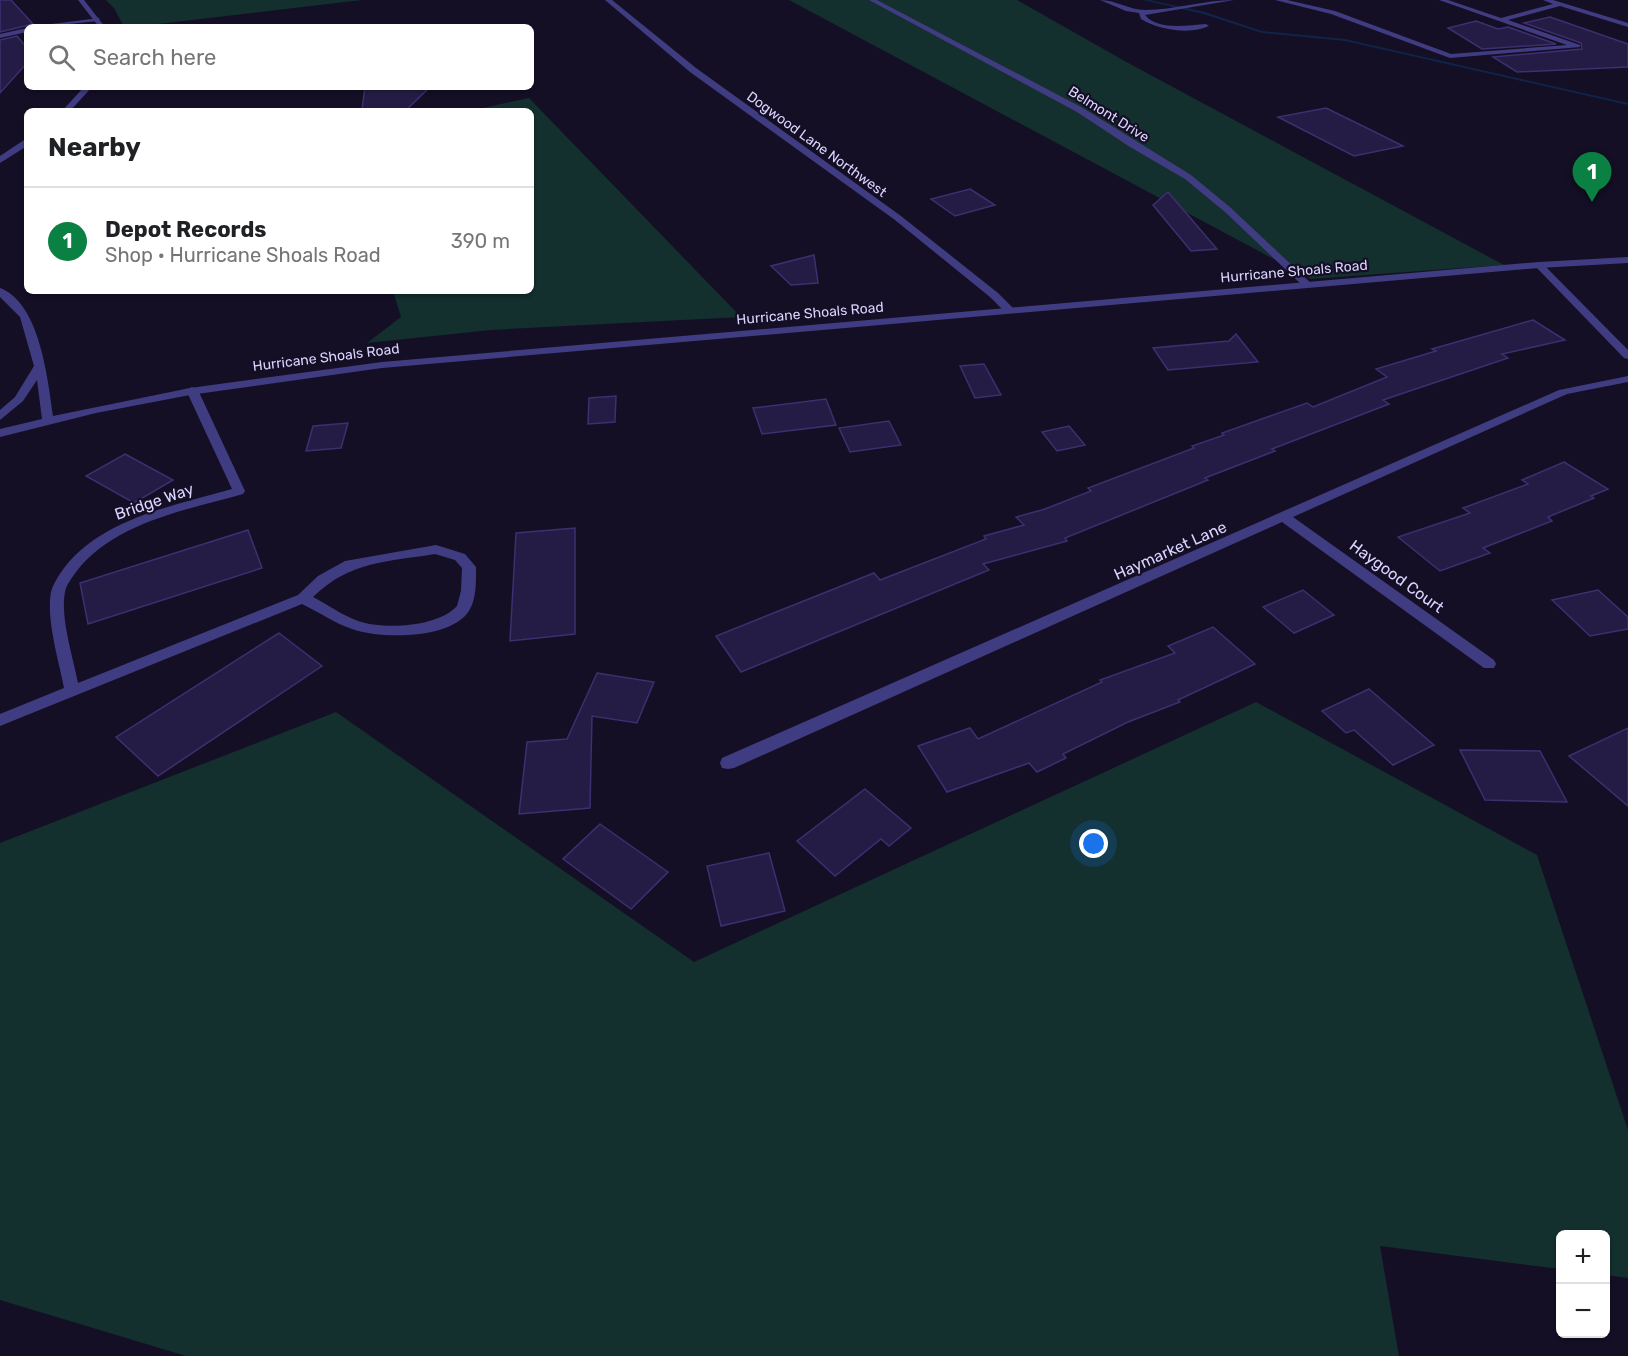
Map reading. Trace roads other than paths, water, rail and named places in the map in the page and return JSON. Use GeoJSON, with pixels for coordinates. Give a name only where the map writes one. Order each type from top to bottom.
{"type":"FeatureCollection","features":[{"type":"Feature","properties":{"kind":"street"},"geometry":{"type":"LineString","coordinates":[[81,0],[100,22]]}},
{"type":"Feature","properties":{"kind":"street","name":"Dogwood Lane Northwest"},"geometry":{"type":"LineString","coordinates":[[608,0],[729,97],[898,218],[994,295],[1010,311]]}},
{"type":"Feature","properties":{"kind":"street","name":"Belmont Drive"},"geometry":{"type":"LineString","coordinates":[[872,0],[1080,110],[1133,145],[1188,177],[1228,210],[1308,285]]}},
{"type":"Feature","properties":{"kind":"street"},"geometry":{"type":"LineString","coordinates":[[1104,0],[1128,10],[1146,12],[1232,0]]}},
{"type":"Feature","properties":{"kind":"street"},"geometry":{"type":"LineString","coordinates":[[1278,0],[1334,12],[1450,56],[1578,46],[1442,0]]}},
{"type":"Feature","properties":{"kind":"street"},"geometry":{"type":"LineString","coordinates":[[1546,0],[1628,25]]}},
{"type":"Feature","properties":{"kind":"street"},"geometry":{"type":"LineString","coordinates":[[1500,20],[1561,4]]}},
{"type":"Feature","properties":{"kind":"street"},"geometry":{"type":"LineString","coordinates":[[1146,12],[1142,14],[1143,18],[1166,27],[1206,26]]}},
{"type":"Feature","properties":{"kind":"street"},"geometry":{"type":"LineString","coordinates":[[77,24],[100,22]]}},
{"type":"Feature","properties":{"kind":"street"},"geometry":{"type":"LineString","coordinates":[[84,24],[100,22]]}},
{"type":"Feature","properties":{"kind":"street"},"geometry":{"type":"LineString","coordinates":[[0,36],[24,32]]}},
{"type":"Feature","properties":{"kind":"street"},"geometry":{"type":"LineString","coordinates":[[69,108],[85,90]]}},
{"type":"Feature","properties":{"kind":"street"},"geometry":{"type":"LineString","coordinates":[[0,160],[24,144]]}},
{"type":"Feature","properties":{"kind":"street","name":"Hurricane Shoals Road"},"geometry":{"type":"LineString","coordinates":[[0,433],[48,420],[192,390],[271,377],[382,365],[1539,265],[1628,260]]}},
{"type":"Feature","properties":{"kind":"street"},"geometry":{"type":"LineString","coordinates":[[1539,265],[1628,356]]}},
{"type":"Feature","properties":{"kind":"street"},"geometry":{"type":"LineString","coordinates":[[0,291],[25,316],[40,366],[48,420]]}},
{"type":"Feature","properties":{"kind":"street"},"geometry":{"type":"LineString","coordinates":[[0,416],[19,399],[40,366]]}},
{"type":"Feature","properties":{"kind":"street","name":"Haymarket Lane"},"geometry":{"type":"LineString","coordinates":[[729,763],[1563,392],[1628,379]]}},
{"type":"Feature","properties":{"kind":"street","name":"Bridge Way"},"geometry":{"type":"LineString","coordinates":[[72,692],[58,592],[70,570],[81,558],[114,533],[135,523],[239,491],[192,390]]}},
{"type":"Feature","properties":{"kind":"street","name":"Haygood Court"},"geometry":{"type":"LineString","coordinates":[[1284,517],[1489,664]]}},
{"type":"Feature","properties":{"kind":"street"},"geometry":{"type":"LineString","coordinates":[[0,720],[303,598],[323,579],[350,564],[436,549],[460,557],[469,567],[466,598],[461,610],[446,622],[404,629],[377,630],[359,627],[303,598]]}},
{"type":"Feature","properties":{"kind":"waterway"},"geometry":{"type":"LineString","coordinates":[[1145,0],[1204,13],[1262,32],[1345,40],[1628,104]]}},
{"type":"Feature","properties":{"kind":"place","name":"Depot Records"},"geometry":{"type":"Point","coordinates":[1592,202]}}]}
